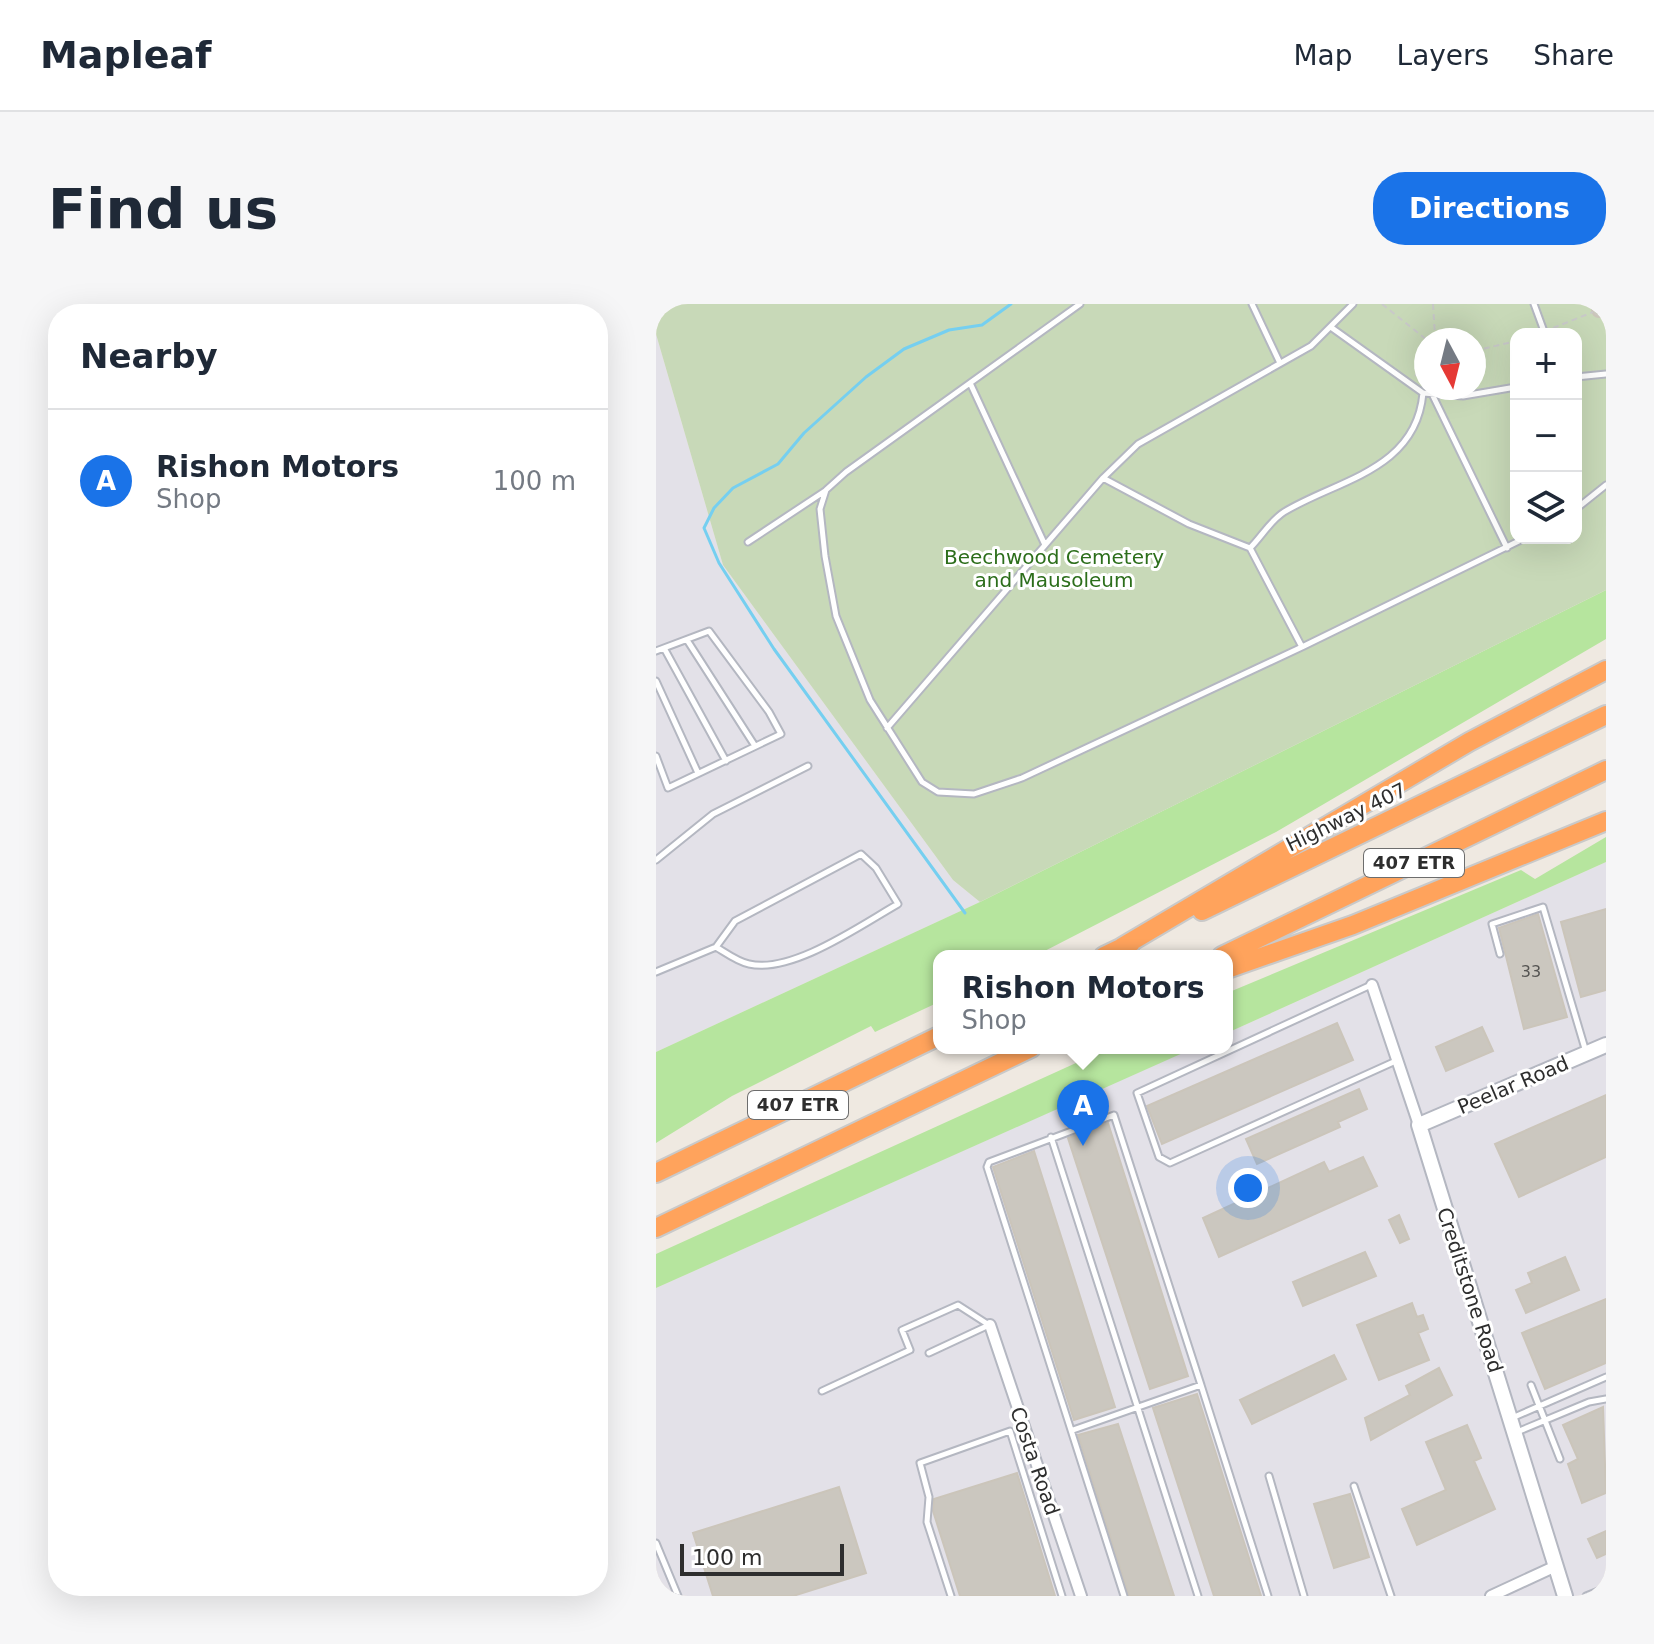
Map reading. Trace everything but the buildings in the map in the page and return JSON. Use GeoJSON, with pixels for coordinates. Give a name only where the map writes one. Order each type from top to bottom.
{"type":"FeatureCollection","features":[{"type":"Feature","properties":{"kind":"highway"},"geometry":{"type":"LineString","coordinates":[[1122,947],[1442,757],[1606,670]]}},
{"type":"Feature","properties":{"kind":"highway","name":"Highway 407"},"geometry":{"type":"LineString","coordinates":[[1116,950],[1270,879],[1606,715]]}},
{"type":"Feature","properties":{"kind":"highway","name":"407 ETR"},"geometry":{"type":"LineString","coordinates":[[1233,951],[1606,770]]}},
{"type":"Feature","properties":{"kind":"highway"},"geometry":{"type":"LineString","coordinates":[[1233,967],[1353,925],[1606,821]]}},
{"type":"Feature","properties":{"kind":"highway","name":"407 ETR"},"geometry":{"type":"LineString","coordinates":[[656,1173],[933,1039]]}},
{"type":"Feature","properties":{"kind":"highway","name":"407 ETR"},"geometry":{"type":"LineString","coordinates":[[656,1228],[1018,1054]]}},
{"type":"Feature","properties":{"kind":"street","name":"Creditstone Road"},"geometry":{"type":"LineString","coordinates":[[1372,985],[1419,1125],[1565,1596]]}},
{"type":"Feature","properties":{"kind":"street","name":"Peelar Road"},"geometry":{"type":"LineString","coordinates":[[1419,1125],[1606,1045]]}},
{"type":"Feature","properties":{"kind":"street","name":"Costa Road"},"geometry":{"type":"LineString","coordinates":[[990,1325],[1081,1596]]}},
{"type":"Feature","properties":{"kind":"street"},"geometry":{"type":"LineString","coordinates":[[1491,1596],[1556,1566]]}},
{"type":"Feature","properties":{"kind":"lane"},"geometry":{"type":"LineString","coordinates":[[748,542],[826,490],[846,472],[1080,304]]}},
{"type":"Feature","properties":{"kind":"lane"},"geometry":{"type":"LineString","coordinates":[[1252,304],[1279,361]]}},
{"type":"Feature","properties":{"kind":"lane"},"geometry":{"type":"LineString","coordinates":[[887,728],[1103,478],[1138,444],[1279,361],[1311,346],[1353,304]]}},
{"type":"Feature","properties":{"kind":"lane"},"geometry":{"type":"LineString","coordinates":[[1534,304],[1543,328]]}},
{"type":"Feature","properties":{"kind":"lane"},"geometry":{"type":"LineString","coordinates":[[1332,328],[1414,388]]}},
{"type":"Feature","properties":{"kind":"lane"},"geometry":{"type":"LineString","coordinates":[[1582,376],[1606,374]]}},
{"type":"Feature","properties":{"kind":"lane"},"geometry":{"type":"LineString","coordinates":[[971,385],[1045,545]]}},
{"type":"Feature","properties":{"kind":"lane"},"geometry":{"type":"LineString","coordinates":[[1486,392],[1510,388]]}},
{"type":"Feature","properties":{"kind":"lane"},"geometry":{"type":"LineString","coordinates":[[1250,548],[1285,512],[1367,475],[1401,443],[1421,414],[1422,400]]}},
{"type":"Feature","properties":{"kind":"lane"},"geometry":{"type":"LineString","coordinates":[[1435,400],[1507,548]]}},
{"type":"Feature","properties":{"kind":"lane"},"geometry":{"type":"LineString","coordinates":[[1103,478],[1189,524],[1250,548],[1302,647]]}},
{"type":"Feature","properties":{"kind":"lane"},"geometry":{"type":"LineString","coordinates":[[1582,504],[1606,485]]}},
{"type":"Feature","properties":{"kind":"lane"},"geometry":{"type":"LineString","coordinates":[[826,490],[820,509],[836,616],[870,700],[922,782],[938,792],[974,794],[1022,778],[1514,544]]}},
{"type":"Feature","properties":{"kind":"lane"},"geometry":{"type":"LineString","coordinates":[[656,651],[709,631],[769,712],[781,734],[668,788],[656,756]]}},
{"type":"Feature","properties":{"kind":"lane"},"geometry":{"type":"LineString","coordinates":[[687,640],[755,747]]}},
{"type":"Feature","properties":{"kind":"lane"},"geometry":{"type":"LineString","coordinates":[[664,648],[726,761]]}},
{"type":"Feature","properties":{"kind":"lane"},"geometry":{"type":"LineString","coordinates":[[656,681],[698,773]]}},
{"type":"Feature","properties":{"kind":"lane"},"geometry":{"type":"LineString","coordinates":[[656,860],[713,814],[808,766]]}},
{"type":"Feature","properties":{"kind":"lane"},"geometry":{"type":"LineString","coordinates":[[656,972],[716,947],[735,921],[861,854],[876,868],[898,904],[839,937],[777,966],[747,964],[716,947]]}},
{"type":"Feature","properties":{"kind":"lane"},"geometry":{"type":"LineString","coordinates":[[1500,954],[1492,924],[1543,907],[1587,1053]]}},
{"type":"Feature","properties":{"kind":"lane"},"geometry":{"type":"LineString","coordinates":[[1233,1049],[1372,985]]}},
{"type":"Feature","properties":{"kind":"lane"},"geometry":{"type":"LineString","coordinates":[[1222,1054],[1136,1096],[1159,1157],[1170,1163],[1398,1060]]}},
{"type":"Feature","properties":{"kind":"lane"},"geometry":{"type":"LineString","coordinates":[[1124,1596],[987,1167],[989,1162],[1114,1115],[1268,1596]]}},
{"type":"Feature","properties":{"kind":"lane"},"geometry":{"type":"LineString","coordinates":[[1051,1137],[1198,1596]]}},
{"type":"Feature","properties":{"kind":"lane"},"geometry":{"type":"LineString","coordinates":[[822,1391],[910,1350],[902,1330],[958,1305],[990,1325]]}},
{"type":"Feature","properties":{"kind":"lane"},"geometry":{"type":"LineString","coordinates":[[929,1353],[990,1325]]}},
{"type":"Feature","properties":{"kind":"lane"},"geometry":{"type":"LineString","coordinates":[[1513,1425],[1539,1407],[1606,1377]]}},
{"type":"Feature","properties":{"kind":"lane"},"geometry":{"type":"LineString","coordinates":[[1073,1430],[1201,1385]]}},
{"type":"Feature","properties":{"kind":"lane"},"geometry":{"type":"LineString","coordinates":[[1531,1385],[1560,1459]]}},
{"type":"Feature","properties":{"kind":"lane"},"geometry":{"type":"LineString","coordinates":[[1513,1425],[1544,1421],[1589,1402],[1606,1399]]}},
{"type":"Feature","properties":{"kind":"lane"},"geometry":{"type":"LineString","coordinates":[[951,1596],[927,1522],[929,1497],[920,1463],[1010,1431],[1062,1596]]}},
{"type":"Feature","properties":{"kind":"lane"},"geometry":{"type":"LineString","coordinates":[[1269,1476],[1304,1596]]}},
{"type":"Feature","properties":{"kind":"lane"},"geometry":{"type":"LineString","coordinates":[[1354,1486],[1391,1596]]}},
{"type":"Feature","properties":{"kind":"lane"},"geometry":{"type":"LineString","coordinates":[[656,1543],[678,1596]]}},
{"type":"Feature","properties":{"kind":"lane"},"geometry":{"type":"LineString","coordinates":[[1586,1596],[1606,1588]]}},
{"type":"Feature","properties":{"kind":"path"},"geometry":{"type":"LineString","coordinates":[[1382,304],[1414,330]]}},
{"type":"Feature","properties":{"kind":"path"},"geometry":{"type":"LineString","coordinates":[[1433,304],[1434,328]]}},
{"type":"Feature","properties":{"kind":"path"},"geometry":{"type":"LineString","coordinates":[[1556,328],[1593,312]]}},
{"type":"Feature","properties":{"kind":"path"},"geometry":{"type":"LineString","coordinates":[[1486,348],[1510,342]]}},
{"type":"Feature","properties":{"kind":"path"},"geometry":{"type":"LineString","coordinates":[[1407,384],[1414,376]]}},
{"type":"Feature","properties":{"kind":"shaded area"},"geometry":{"type":"Polygon","coordinates":[[[656,334],[723,565],[953,880],[980,902],[656,1052],[656,334]]]}},
{"type":"Feature","properties":{"kind":"shaded area"},"geometry":{"type":"Polygon","coordinates":[[[1606,862],[1606,1596],[656,1596],[656,1288],[1180,1054],[1233,1054],[1233,1030],[1606,862]]]}},
{"type":"Feature","properties":{"kind":"green space","name":"Beechwood Cemetery and Mausoleum"},"geometry":{"type":"Polygon","coordinates":[[[656,304],[1606,304],[1606,590],[980,902],[953,880],[723,565],[656,334],[656,304]]]}},
{"type":"Feature","properties":{"kind":"green space"},"geometry":{"type":"Polygon","coordinates":[[[1606,590],[1606,639],[1276,832],[1047,950],[933,950],[933,1005],[875,1032],[871,1026],[732,1096],[656,1143],[656,1052],[980,902],[1606,590]]]}},
{"type":"Feature","properties":{"kind":"green space"},"geometry":{"type":"Polygon","coordinates":[[[1606,837],[1606,862],[1233,1030],[1233,990],[1521,870],[1535,879],[1606,837]]]}},
{"type":"Feature","properties":{"kind":"green space"},"geometry":{"type":"Polygon","coordinates":[[[1096,1054],[1181,1054],[656,1288],[656,1254],[1096,1054]]]}},
{"type":"Feature","properties":{"kind":"waterway"},"geometry":{"type":"LineString","coordinates":[[965,913],[774,649],[719,563],[704,528],[714,508],[733,488],[778,464],[804,433],[866,377],[904,349],[949,330],[982,325],[1011,304]]}},
{"type":"Feature","properties":{"kind":"place","name":"Rishon Motors"},"geometry":{"type":"Point","coordinates":[1083,1146]}}]}
